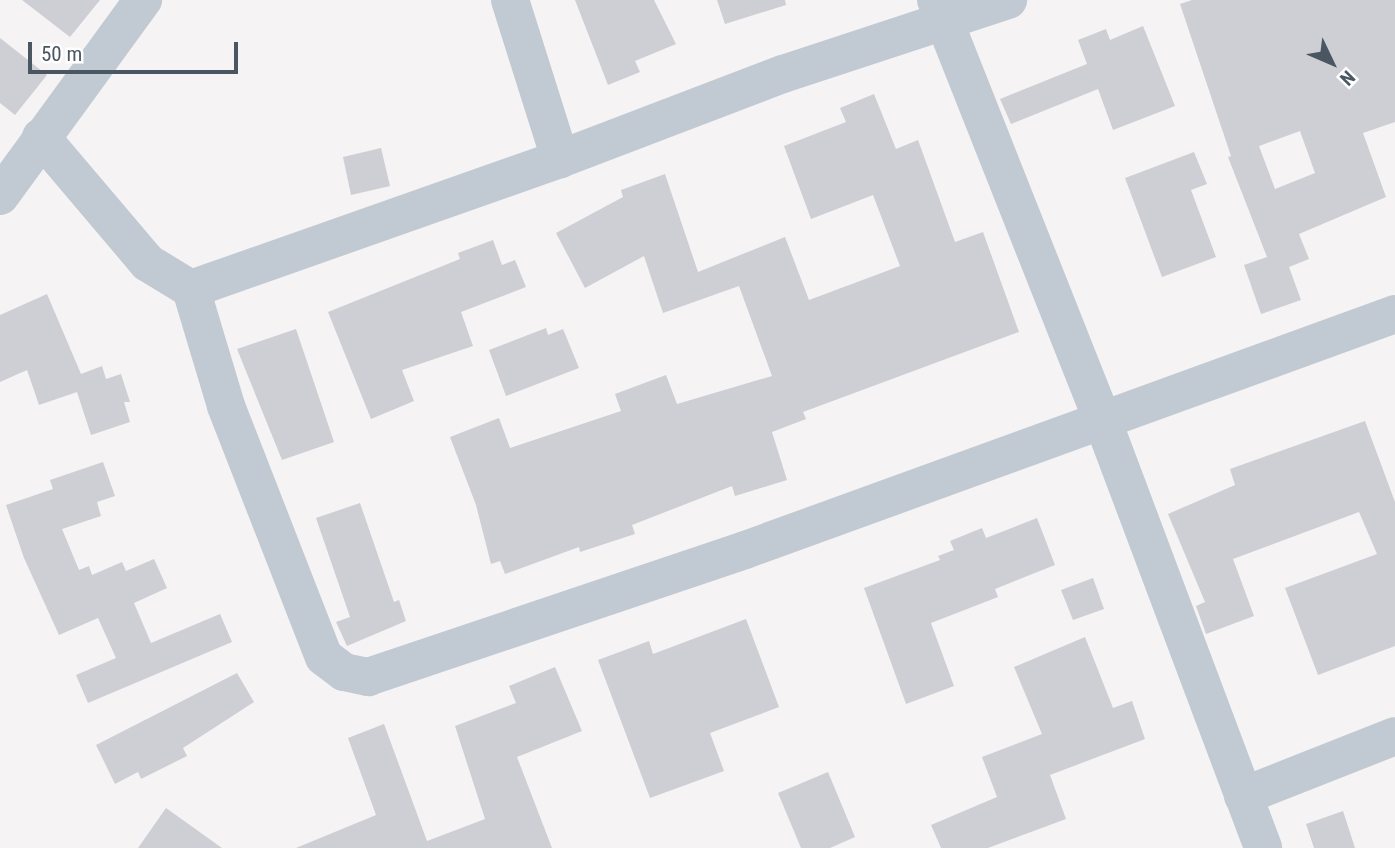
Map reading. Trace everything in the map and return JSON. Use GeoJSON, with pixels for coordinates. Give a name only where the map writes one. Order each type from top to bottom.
{"type":"FeatureCollection","features":[{"type":"Feature","properties":{"kind":"street"},"geometry":{"type":"LineString","coordinates":[[0,195],[143,0]]}},
{"type":"Feature","properties":{"kind":"street"},"geometry":{"type":"LineString","coordinates":[[510,0],[560,159]]}},
{"type":"Feature","properties":{"kind":"street"},"geometry":{"type":"LineString","coordinates":[[191,289],[560,159],[940,12],[1009,0]]}},
{"type":"Feature","properties":{"kind":"street"},"geometry":{"type":"LineString","coordinates":[[940,12],[1102,419],[1263,848]]}},
{"type":"Feature","properties":{"kind":"street"},"geometry":{"type":"LineString","coordinates":[[41,137],[148,263],[191,289],[226,406],[324,657],[344,673],[368,677],[745,550],[1395,314]]}},
{"type":"Feature","properties":{"kind":"street"},"geometry":{"type":"LineString","coordinates":[[1243,796],[1395,736]]}},
{"type":"Feature","properties":{"kind":"building"},"geometry":{"type":"Polygon","coordinates":[[[22,0],[100,0],[70,37],[22,0]]]}},
{"type":"Feature","properties":{"kind":"building"},"geometry":{"type":"Polygon","coordinates":[[[575,0],[654,0],[676,44],[635,61],[640,72],[608,85],[575,0]]]}},
{"type":"Feature","properties":{"kind":"building"},"geometry":{"type":"Polygon","coordinates":[[[717,0],[785,0],[786,5],[725,24],[717,0]]]}},
{"type":"Feature","properties":{"kind":"building"},"geometry":{"type":"Polygon","coordinates":[[[1192,0],[1395,0],[1395,122],[1363,133],[1386,197],[1299,234],[1309,259],[1289,267],[1301,300],[1261,314],[1244,265],[1267,257],[1228,157],[1231,156],[1180,4],[1192,0]],[[1300,131],[1259,146],[1275,189],[1315,173],[1300,131]]]}},
{"type":"Feature","properties":{"kind":"building"},"geometry":{"type":"Polygon","coordinates":[[[1143,26],[1175,106],[1113,130],[1098,89],[1011,124],[1000,99],[1087,64],[1078,40],[1106,29],[1110,40],[1143,26]]]}},
{"type":"Feature","properties":{"kind":"building"},"geometry":{"type":"Polygon","coordinates":[[[0,38],[47,75],[15,115],[0,103],[0,38]]]}},
{"type":"Feature","properties":{"kind":"building"},"geometry":{"type":"Polygon","coordinates":[[[874,94],[896,149],[918,140],[955,242],[983,232],[1019,332],[803,412],[806,419],[772,432],[787,480],[735,496],[732,486],[632,525],[635,534],[580,552],[579,547],[505,574],[500,561],[491,564],[476,505],[450,437],[499,418],[510,448],[621,411],[615,394],[666,375],[677,404],[772,376],[739,286],[663,313],[644,256],[585,288],[556,233],[623,197],[621,190],[665,174],[698,272],[785,237],[809,300],[900,266],[873,195],[811,219],[784,146],[846,122],[840,108],[874,94]]]}},
{"type":"Feature","properties":{"kind":"building"},"geometry":{"type":"Polygon","coordinates":[[[381,148],[390,186],[351,195],[343,157],[381,148]]]}},
{"type":"Feature","properties":{"kind":"building"},"geometry":{"type":"Polygon","coordinates":[[[1194,152],[1207,184],[1191,190],[1216,257],[1162,277],[1125,178],[1194,152]]]}},
{"type":"Feature","properties":{"kind":"building"},"geometry":{"type":"Polygon","coordinates":[[[493,240],[502,265],[515,260],[526,287],[461,312],[473,346],[402,370],[414,401],[371,419],[328,312],[460,259],[458,253],[493,240]]]}},
{"type":"Feature","properties":{"kind":"building"},"geometry":{"type":"Polygon","coordinates":[[[47,294],[81,374],[102,366],[106,379],[121,374],[130,402],[124,402],[130,422],[91,435],[77,392],[39,405],[27,370],[0,382],[0,315],[47,294]]]}},
{"type":"Feature","properties":{"kind":"building"},"geometry":{"type":"Polygon","coordinates":[[[546,328],[548,335],[563,329],[579,368],[506,396],[489,350],[546,328]]]}},
{"type":"Feature","properties":{"kind":"building"},"geometry":{"type":"Polygon","coordinates":[[[296,329],[334,442],[282,460],[237,349],[296,329]]]}},
{"type":"Feature","properties":{"kind":"building"},"geometry":{"type":"Polygon","coordinates":[[[1365,421],[1395,502],[1395,646],[1318,675],[1285,588],[1377,554],[1359,512],[1233,559],[1254,616],[1206,634],[1196,606],[1205,602],[1168,514],[1235,485],[1230,469],[1365,421]]]}},
{"type":"Feature","properties":{"kind":"building"},"geometry":{"type":"Polygon","coordinates":[[[103,462],[115,496],[97,502],[101,516],[62,529],[79,570],[89,566],[92,575],[122,562],[126,571],[154,559],[167,588],[134,603],[151,643],[220,614],[232,642],[88,703],[76,675],[116,658],[98,618],[59,635],[24,558],[6,505],[53,489],[50,480],[103,462]]]}},
{"type":"Feature","properties":{"kind":"building"},"geometry":{"type":"Polygon","coordinates":[[[360,503],[394,602],[399,600],[406,621],[347,646],[336,622],[350,617],[316,518],[360,503]]]}},
{"type":"Feature","properties":{"kind":"building"},"geometry":{"type":"Polygon","coordinates":[[[1037,518],[1055,565],[995,589],[998,597],[931,623],[954,686],[906,704],[864,588],[940,560],[938,556],[954,550],[950,541],[982,528],[986,538],[1037,518]]]}},
{"type":"Feature","properties":{"kind":"building"},"geometry":{"type":"Polygon","coordinates":[[[1093,578],[1104,609],[1073,620],[1061,590],[1093,578]]]}},
{"type":"Feature","properties":{"kind":"building"},"geometry":{"type":"Polygon","coordinates":[[[746,619],[779,707],[710,733],[724,771],[650,798],[598,660],[649,641],[653,654],[746,619]]]}},
{"type":"Feature","properties":{"kind":"building"},"geometry":{"type":"Polygon","coordinates":[[[1085,637],[1113,708],[1132,701],[1145,739],[1050,775],[1066,819],[988,848],[941,848],[931,825],[997,797],[982,757],[1042,734],[1014,667],[1085,637]]]}},
{"type":"Feature","properties":{"kind":"building"},"geometry":{"type":"Polygon","coordinates":[[[555,667],[582,731],[517,757],[552,848],[296,848],[376,815],[348,738],[384,724],[427,841],[485,819],[455,726],[516,703],[509,686],[555,667]]]}},
{"type":"Feature","properties":{"kind":"building"},"geometry":{"type":"Polygon","coordinates":[[[237,673],[254,702],[183,748],[187,756],[141,779],[138,772],[115,784],[96,745],[237,673]]]}},
{"type":"Feature","properties":{"kind":"building"},"geometry":{"type":"Polygon","coordinates":[[[828,772],[855,837],[830,848],[801,848],[778,793],[828,772]]]}},
{"type":"Feature","properties":{"kind":"building"},"geometry":{"type":"Polygon","coordinates":[[[166,808],[222,848],[138,848],[166,808]]]}},
{"type":"Feature","properties":{"kind":"building"},"geometry":{"type":"Polygon","coordinates":[[[1343,811],[1355,848],[1314,848],[1306,824],[1343,811]]]}}]}
